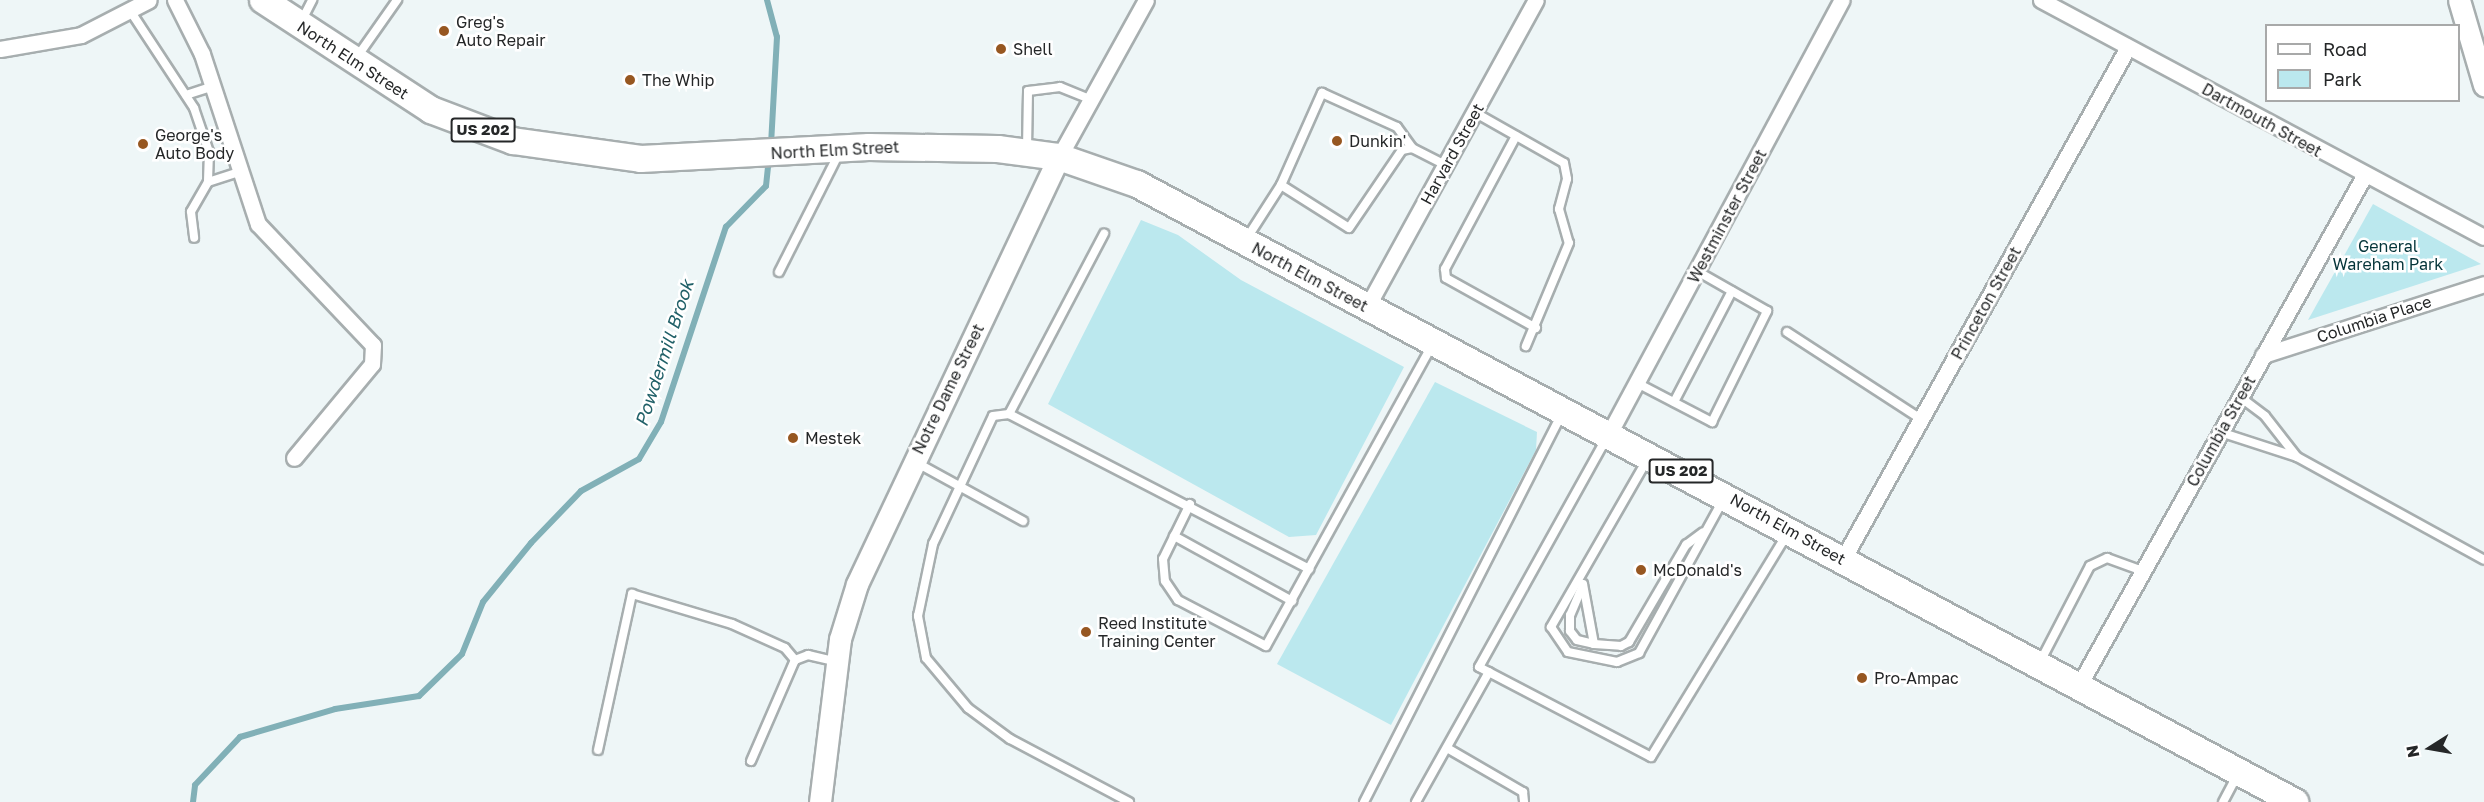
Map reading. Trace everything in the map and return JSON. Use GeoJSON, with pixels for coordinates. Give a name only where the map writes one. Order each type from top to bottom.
{"type":"FeatureCollection","features":[{"type":"Feature","properties":{"kind":"highway","name":"North Elm Street"},"geometry":{"type":"LineString","coordinates":[[263,0],[352,63],[430,110],[513,141],[641,159],[841,149],[1027,152],[1059,157],[1137,184],[1433,343],[1610,432],[2038,666],[2239,771],[2281,799]]}},
{"type":"Feature","properties":{"kind":"main road"},"geometry":{"type":"LineString","coordinates":[[2459,0],[2484,85]]}},
{"type":"Feature","properties":{"kind":"main road","name":"Notre Dame Street"},"geometry":{"type":"LineString","coordinates":[[820,802],[837,662],[856,584],[1059,157]]}},
{"type":"Feature","properties":{"kind":"street"},"geometry":{"type":"LineString","coordinates":[[0,49],[81,35],[131,12],[149,0]]}},
{"type":"Feature","properties":{"kind":"street"},"geometry":{"type":"LineString","coordinates":[[175,0],[213,87],[258,224],[373,345],[372,364],[294,458]]}},
{"type":"Feature","properties":{"kind":"street","name":"Harvard Street"},"geometry":{"type":"LineString","coordinates":[[1367,307],[1536,0]]}},
{"type":"Feature","properties":{"kind":"street","name":"Westminster Street"},"geometry":{"type":"LineString","coordinates":[[1610,432],[1842,0]]}},
{"type":"Feature","properties":{"kind":"street","name":"Dartmouth Street"},"geometry":{"type":"LineString","coordinates":[[2041,0],[2364,176],[2484,237]]}},
{"type":"Feature","properties":{"kind":"street","name":"Notre Dame Street"},"geometry":{"type":"LineString","coordinates":[[1059,157],[1142,1]]}},
{"type":"Feature","properties":{"kind":"street","name":"Princeton Street"},"geometry":{"type":"LineString","coordinates":[[1843,559],[2128,47]]}},
{"type":"Feature","properties":{"kind":"street","name":"Columbia Street"},"geometry":{"type":"LineString","coordinates":[[2078,687],[2364,176]]}},
{"type":"Feature","properties":{"kind":"street","name":"Columbia Place"},"geometry":{"type":"LineString","coordinates":[[2263,355],[2484,284]]}},
{"type":"Feature","properties":{"kind":"lane"},"geometry":{"type":"LineString","coordinates":[[299,26],[312,0]]}},
{"type":"Feature","properties":{"kind":"lane"},"geometry":{"type":"LineString","coordinates":[[352,63],[397,0]]}},
{"type":"Feature","properties":{"kind":"lane"},"geometry":{"type":"LineString","coordinates":[[131,12],[186,95],[209,152],[208,182],[191,212],[194,238]]}},
{"type":"Feature","properties":{"kind":"lane"},"geometry":{"type":"LineString","coordinates":[[186,95],[213,87]]}},
{"type":"Feature","properties":{"kind":"lane"},"geometry":{"type":"LineString","coordinates":[[1027,152],[1028,91],[1060,87],[1089,99]]}},
{"type":"Feature","properties":{"kind":"lane"},"geometry":{"type":"LineString","coordinates":[[1245,241],[1281,185],[1322,93],[1398,127],[1412,148],[1445,165]]}},
{"type":"Feature","properties":{"kind":"lane"},"geometry":{"type":"LineString","coordinates":[[1474,112],[1564,163],[1567,178],[1558,197],[1569,243],[1536,328],[1526,346]]}},
{"type":"Feature","properties":{"kind":"lane"},"geometry":{"type":"LineString","coordinates":[[1516,136],[1444,269],[1446,278],[1536,328]]}},
{"type":"Feature","properties":{"kind":"lane"},"geometry":{"type":"LineString","coordinates":[[1281,185],[1349,228],[1390,160],[1412,148]]}},
{"type":"Feature","properties":{"kind":"lane"},"geometry":{"type":"LineString","coordinates":[[779,272],[841,149]]}},
{"type":"Feature","properties":{"kind":"lane"},"geometry":{"type":"LineString","coordinates":[[208,182],[241,171]]}},
{"type":"Feature","properties":{"kind":"lane"},"geometry":{"type":"LineString","coordinates":[[1010,414],[1104,234]]}},
{"type":"Feature","properties":{"kind":"lane"},"geometry":{"type":"LineString","coordinates":[[1637,383],[1712,422],[1767,311],[1697,271]]}},
{"type":"Feature","properties":{"kind":"lane"},"geometry":{"type":"LineString","coordinates":[[1674,402],[1732,291]]}},
{"type":"Feature","properties":{"kind":"lane"},"geometry":{"type":"LineString","coordinates":[[1787,332],[1921,419]]}},
{"type":"Feature","properties":{"kind":"lane"},"geometry":{"type":"LineString","coordinates":[[1190,504],[1163,559],[1164,581],[1178,600],[1266,646],[1433,343]]}},
{"type":"Feature","properties":{"kind":"lane"},"geometry":{"type":"LineString","coordinates":[[2240,397],[2265,416],[2298,457]]}},
{"type":"Feature","properties":{"kind":"lane"},"geometry":{"type":"LineString","coordinates":[[1364,802],[1565,409]]}},
{"type":"Feature","properties":{"kind":"lane"},"geometry":{"type":"LineString","coordinates":[[1129,802],[1010,739],[961,701],[926,658],[918,616],[933,544],[959,483],[993,416],[1010,414],[1190,504],[1309,569]]}},
{"type":"Feature","properties":{"kind":"lane"},"geometry":{"type":"LineString","coordinates":[[1610,432],[1479,667],[1651,757],[1790,530]]}},
{"type":"Feature","properties":{"kind":"lane"},"geometry":{"type":"LineString","coordinates":[[2220,432],[2298,457],[2484,560]]}},
{"type":"Feature","properties":{"kind":"lane"},"geometry":{"type":"LineString","coordinates":[[1650,454],[1552,633],[1576,655],[1630,661],[1726,495]]}},
{"type":"Feature","properties":{"kind":"lane"},"geometry":{"type":"LineString","coordinates":[[913,461],[959,483],[1023,521]]}},
{"type":"Feature","properties":{"kind":"lane"},"geometry":{"type":"LineString","coordinates":[[1594,553],[1570,615],[1570,631],[1577,640],[1612,649],[1629,642],[1686,544],[1707,530]]}},
{"type":"Feature","properties":{"kind":"lane"},"geometry":{"type":"LineString","coordinates":[[1174,536],[1292,601]]}},
{"type":"Feature","properties":{"kind":"lane"},"geometry":{"type":"LineString","coordinates":[[2038,666],[2090,566],[2107,558],[2143,571]]}},
{"type":"Feature","properties":{"kind":"lane"},"geometry":{"type":"LineString","coordinates":[[1583,584],[1594,644]]}},
{"type":"Feature","properties":{"kind":"lane"},"geometry":{"type":"LineString","coordinates":[[598,750],[632,594],[732,624],[785,648],[795,660]]}},
{"type":"Feature","properties":{"kind":"lane"},"geometry":{"type":"LineString","coordinates":[[751,761],[795,660],[808,655],[837,662]]}},
{"type":"Feature","properties":{"kind":"lane"},"geometry":{"type":"LineString","coordinates":[[1416,802],[1489,672]]}},
{"type":"Feature","properties":{"kind":"lane"},"geometry":{"type":"LineString","coordinates":[[1447,748],[1523,792],[1524,802]]}},
{"type":"Feature","properties":{"kind":"lane"},"geometry":{"type":"LineString","coordinates":[[2223,802],[2239,771]]}},
{"type":"Feature","properties":{"kind":"green space","name":"General Wareham Park"},"geometry":{"type":"Polygon","coordinates":[[[2373,204],[2481,264],[2308,320],[2373,204]]]}},
{"type":"Feature","properties":{"kind":"green space"},"geometry":{"type":"Polygon","coordinates":[[[1141,220],[1178,235],[1241,280],[1404,367],[1316,535],[1289,537],[1048,404],[1141,220]]]}},
{"type":"Feature","properties":{"kind":"green space"},"geometry":{"type":"Polygon","coordinates":[[[1435,382],[1537,432],[1536,450],[1391,725],[1277,664],[1435,382]]]}},
{"type":"Feature","properties":{"kind":"waterway","name":"Powdermill Brook"},"geometry":{"type":"LineString","coordinates":[[767,0],[777,37],[771,145]]}},
{"type":"Feature","properties":{"kind":"waterway","name":"Powdermill Brook"},"geometry":{"type":"LineString","coordinates":[[193,802],[195,785],[240,737],[335,709],[419,696],[462,654],[483,602],[531,543],[581,491],[639,459],[661,422],[726,227],[766,186],[769,158]]}},
{"type":"Feature","properties":{"kind":"place","name":"Greg's Auto Repair"},"geometry":{"type":"Point","coordinates":[444,31]}},
{"type":"Feature","properties":{"kind":"place","name":"Shell"},"geometry":{"type":"Point","coordinates":[1001,49]}},
{"type":"Feature","properties":{"kind":"place","name":"The Whip"},"geometry":{"type":"Point","coordinates":[630,80]}},
{"type":"Feature","properties":{"kind":"place","name":"Dunkin'"},"geometry":{"type":"Point","coordinates":[1337,141]}},
{"type":"Feature","properties":{"kind":"place","name":"George's Auto Body"},"geometry":{"type":"Point","coordinates":[143,144]}},
{"type":"Feature","properties":{"kind":"place","name":"Mestek"},"geometry":{"type":"Point","coordinates":[793,438]}},
{"type":"Feature","properties":{"kind":"place","name":"McDonald's"},"geometry":{"type":"Point","coordinates":[1641,570]}},
{"type":"Feature","properties":{"kind":"place","name":"Reed Institute Training Center"},"geometry":{"type":"Point","coordinates":[1086,632]}},
{"type":"Feature","properties":{"kind":"place","name":"Pro-Ampac"},"geometry":{"type":"Point","coordinates":[1862,678]}}]}
